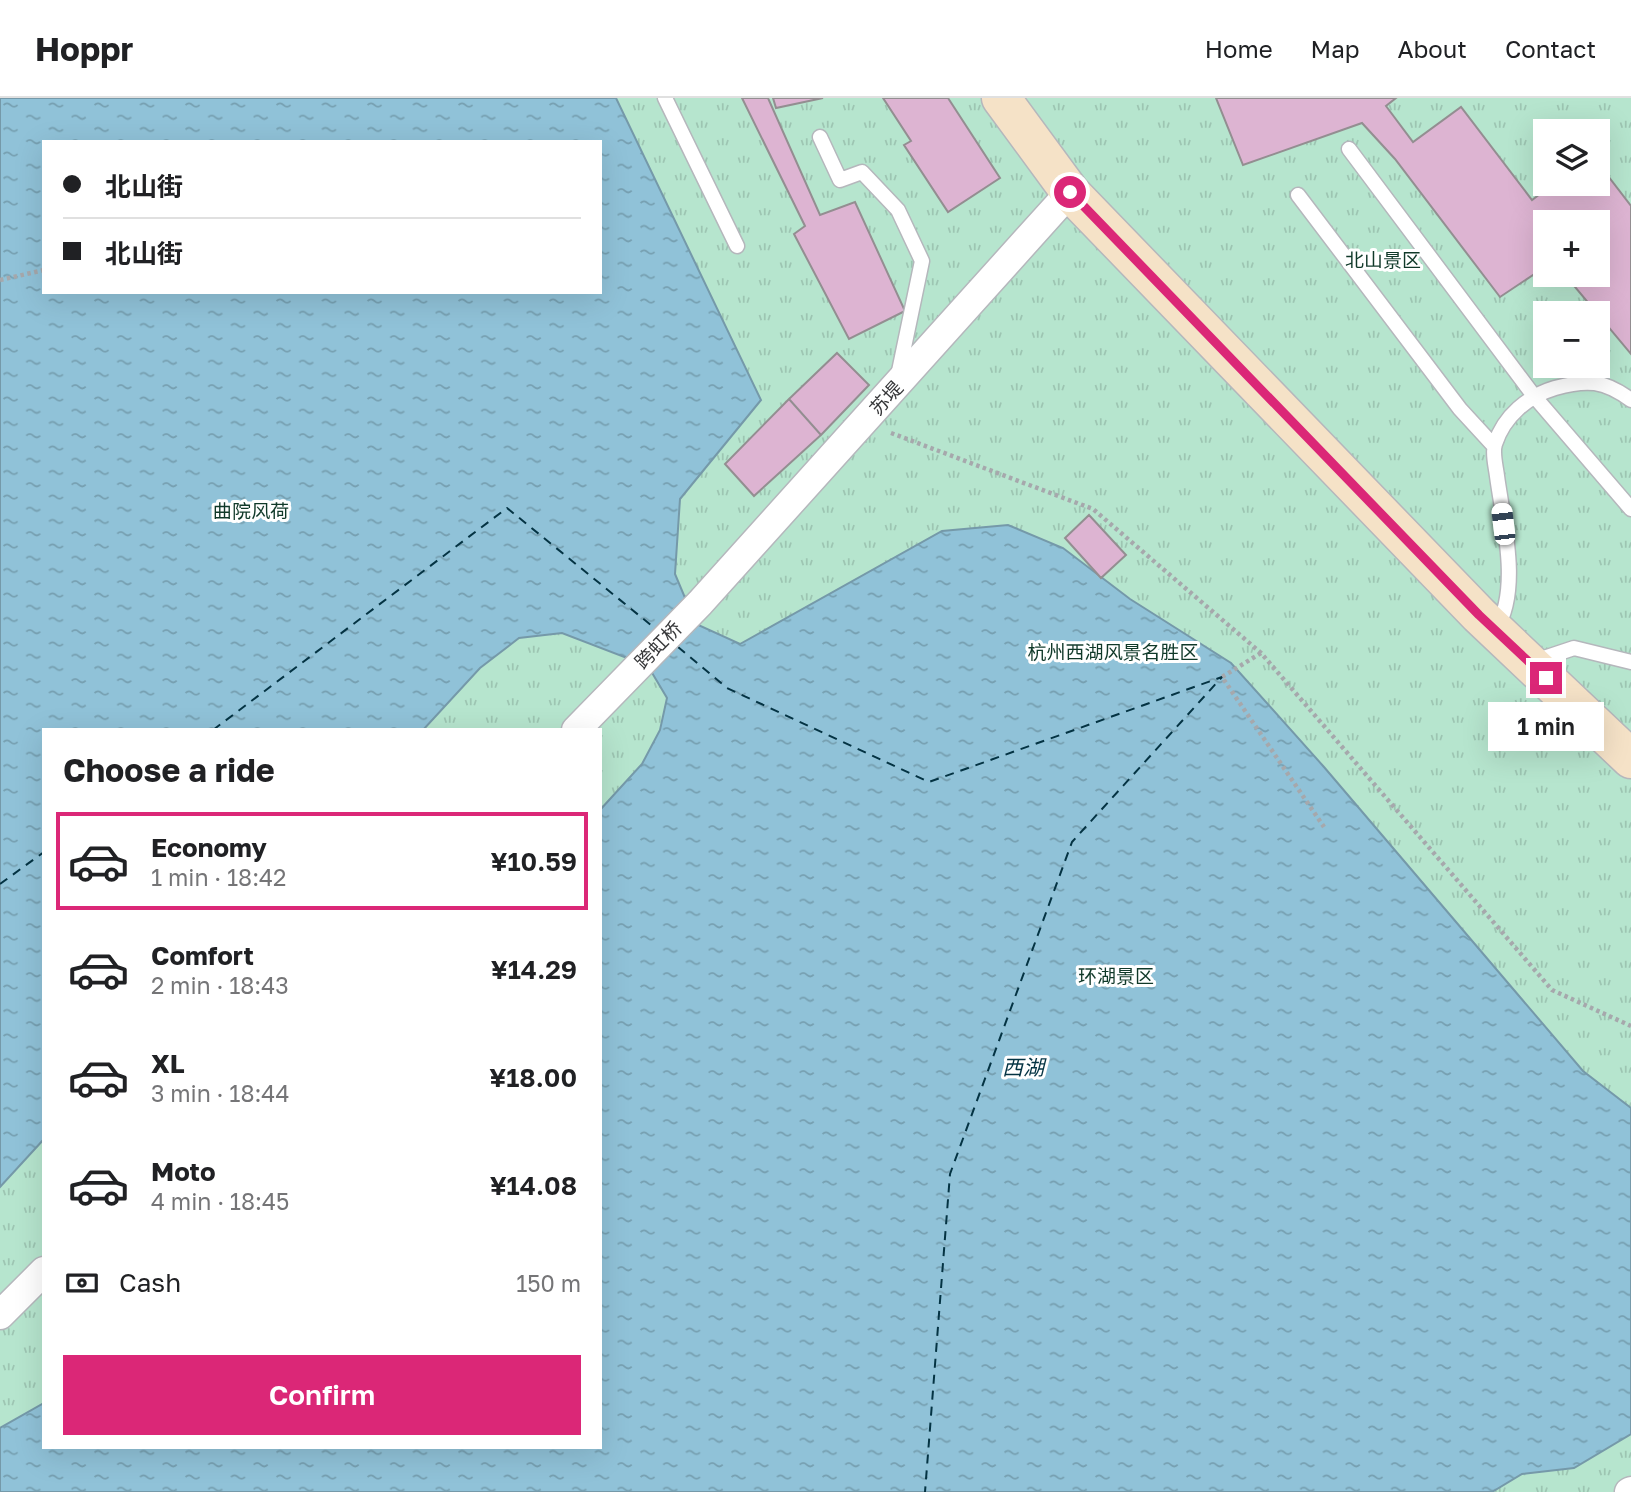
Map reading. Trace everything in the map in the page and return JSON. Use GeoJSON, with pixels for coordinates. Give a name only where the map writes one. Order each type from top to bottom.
{"type":"FeatureCollection","features":[{"type":"Feature","properties":{"kind":"main road"},"geometry":{"type":"LineString","coordinates":[[1001,98],[1070,192],[1496,630],[1631,759]]}},
{"type":"Feature","properties":{"kind":"street","name":"苏堤"},"geometry":{"type":"LineString","coordinates":[[700,603],[1070,192]]}},
{"type":"Feature","properties":{"kind":"street","name":"跨虹桥"},"geometry":{"type":"LineString","coordinates":[[578,728],[700,603]]}},
{"type":"Feature","properties":{"kind":"street"},"geometry":{"type":"LineString","coordinates":[[0,1315],[42,1273]]}},
{"type":"Feature","properties":{"kind":"lane"},"geometry":{"type":"LineString","coordinates":[[665,98],[737,246]]}},
{"type":"Feature","properties":{"kind":"lane"},"geometry":{"type":"LineString","coordinates":[[820,137],[840,180],[862,172],[898,210],[922,261],[896,388]]}},
{"type":"Feature","properties":{"kind":"lane"},"geometry":{"type":"LineString","coordinates":[[1349,149],[1534,396],[1631,509]]}},
{"type":"Feature","properties":{"kind":"lane"},"geometry":{"type":"LineString","coordinates":[[1298,195],[1460,409],[1494,446]]}},
{"type":"Feature","properties":{"kind":"lane"},"geometry":{"type":"LineString","coordinates":[[1496,630],[1503,618],[1510,577],[1494,446],[1510,416],[1534,396],[1556,388],[1593,381],[1617,390],[1631,400]]}},
{"type":"Feature","properties":{"kind":"lane"},"geometry":{"type":"LineString","coordinates":[[1529,662],[1574,648],[1631,662]]}},
{"type":"Feature","properties":{"kind":"path"},"geometry":{"type":"LineString","coordinates":[[0,280],[42,270]]}},
{"type":"Feature","properties":{"kind":"path"},"geometry":{"type":"LineString","coordinates":[[864,423],[1093,509],[1261,653],[1552,990],[1631,1026]]}},
{"type":"Feature","properties":{"kind":"path"},"geometry":{"type":"LineString","coordinates":[[1261,653],[1222,677],[1324,827]]}},
{"type":"Feature","properties":{"kind":"green space","name":"西湖"},"geometry":{"type":"Polygon","coordinates":[[[0,98],[1631,98],[1631,1492],[0,1492],[0,98]]]}},
{"type":"Feature","properties":{"kind":"water","name":"西湖"},"geometry":{"type":"Polygon","coordinates":[[[0,98],[616,98],[761,400],[680,499],[675,574],[696,624],[740,644],[942,531],[1008,525],[1063,548],[1130,599],[1231,663],[1324,767],[1583,1071],[1631,1108],[1631,1434],[1574,1468],[1522,1474],[1492,1492],[0,1492],[0,1428],[42,1404],[42,1449],[602,1449],[602,808],[642,764],[660,730],[667,698],[648,666],[562,633],[519,638],[480,668],[425,728],[42,728],[42,1141],[0,1187],[0,98]]]}},
{"type":"Feature","properties":{"kind":"building"},"geometry":{"type":"Polygon","coordinates":[[[742,98],[768,98],[820,215],[855,202],[905,311],[849,339],[794,234],[805,226],[742,98]]]}},
{"type":"Feature","properties":{"kind":"building"},"geometry":{"type":"Polygon","coordinates":[[[773,98],[823,98],[776,108],[773,98]]]}},
{"type":"Feature","properties":{"kind":"building"},"geometry":{"type":"Polygon","coordinates":[[[883,98],[948,98],[1000,178],[948,212],[904,145],[911,141],[883,98]]]}},
{"type":"Feature","properties":{"kind":"building"},"geometry":{"type":"Polygon","coordinates":[[[1216,98],[1396,98],[1386,106],[1413,142],[1461,107],[1532,200],[1537,196],[1610,196],[1610,179],[1631,206],[1631,354],[1610,329],[1610,301],[1587,301],[1575,287],[1610,287],[1610,210],[1533,210],[1533,275],[1500,297],[1395,159],[1362,123],[1243,165],[1216,98]]]}},
{"type":"Feature","properties":{"kind":"building"},"geometry":{"type":"Polygon","coordinates":[[[837,353],[869,385],[821,435],[789,399],[837,353]]]}},
{"type":"Feature","properties":{"kind":"building"},"geometry":{"type":"Polygon","coordinates":[[[789,399],[821,435],[754,496],[725,464],[789,399]]]}},
{"type":"Feature","properties":{"kind":"building"},"geometry":{"type":"Polygon","coordinates":[[[1089,515],[1126,555],[1101,578],[1065,538],[1089,515]]]}},
{"type":"Feature","properties":{"kind":"ferry route"},"geometry":{"type":"LineString","coordinates":[[216,728],[507,508],[657,630]]}},
{"type":"Feature","properties":{"kind":"ferry route"},"geometry":{"type":"LineString","coordinates":[[678,647],[727,688],[929,782],[1222,677],[1072,842],[950,1174],[925,1492]]}},
{"type":"Feature","properties":{"kind":"ferry route"},"geometry":{"type":"LineString","coordinates":[[0,884],[42,853]]}},
{"type":"Feature","properties":{"kind":"route"},"geometry":{"type":"LineString","coordinates":[[1070,192],[1479,615],[1546,678]]}},
{"type":"Feature","properties":{"kind":"park label","name":"北山景区"},"geometry":{"type":"Point","coordinates":[1383,260]}},
{"type":"Feature","properties":{"kind":"park label","name":"曲院风荷"},"geometry":{"type":"Point","coordinates":[251,511]}},
{"type":"Feature","properties":{"kind":"park label","name":"杭州西湖风景名胜区"},"geometry":{"type":"Point","coordinates":[1113,652]}},
{"type":"Feature","properties":{"kind":"park label","name":"环湖景区"},"geometry":{"type":"Point","coordinates":[1116,976]}}]}
